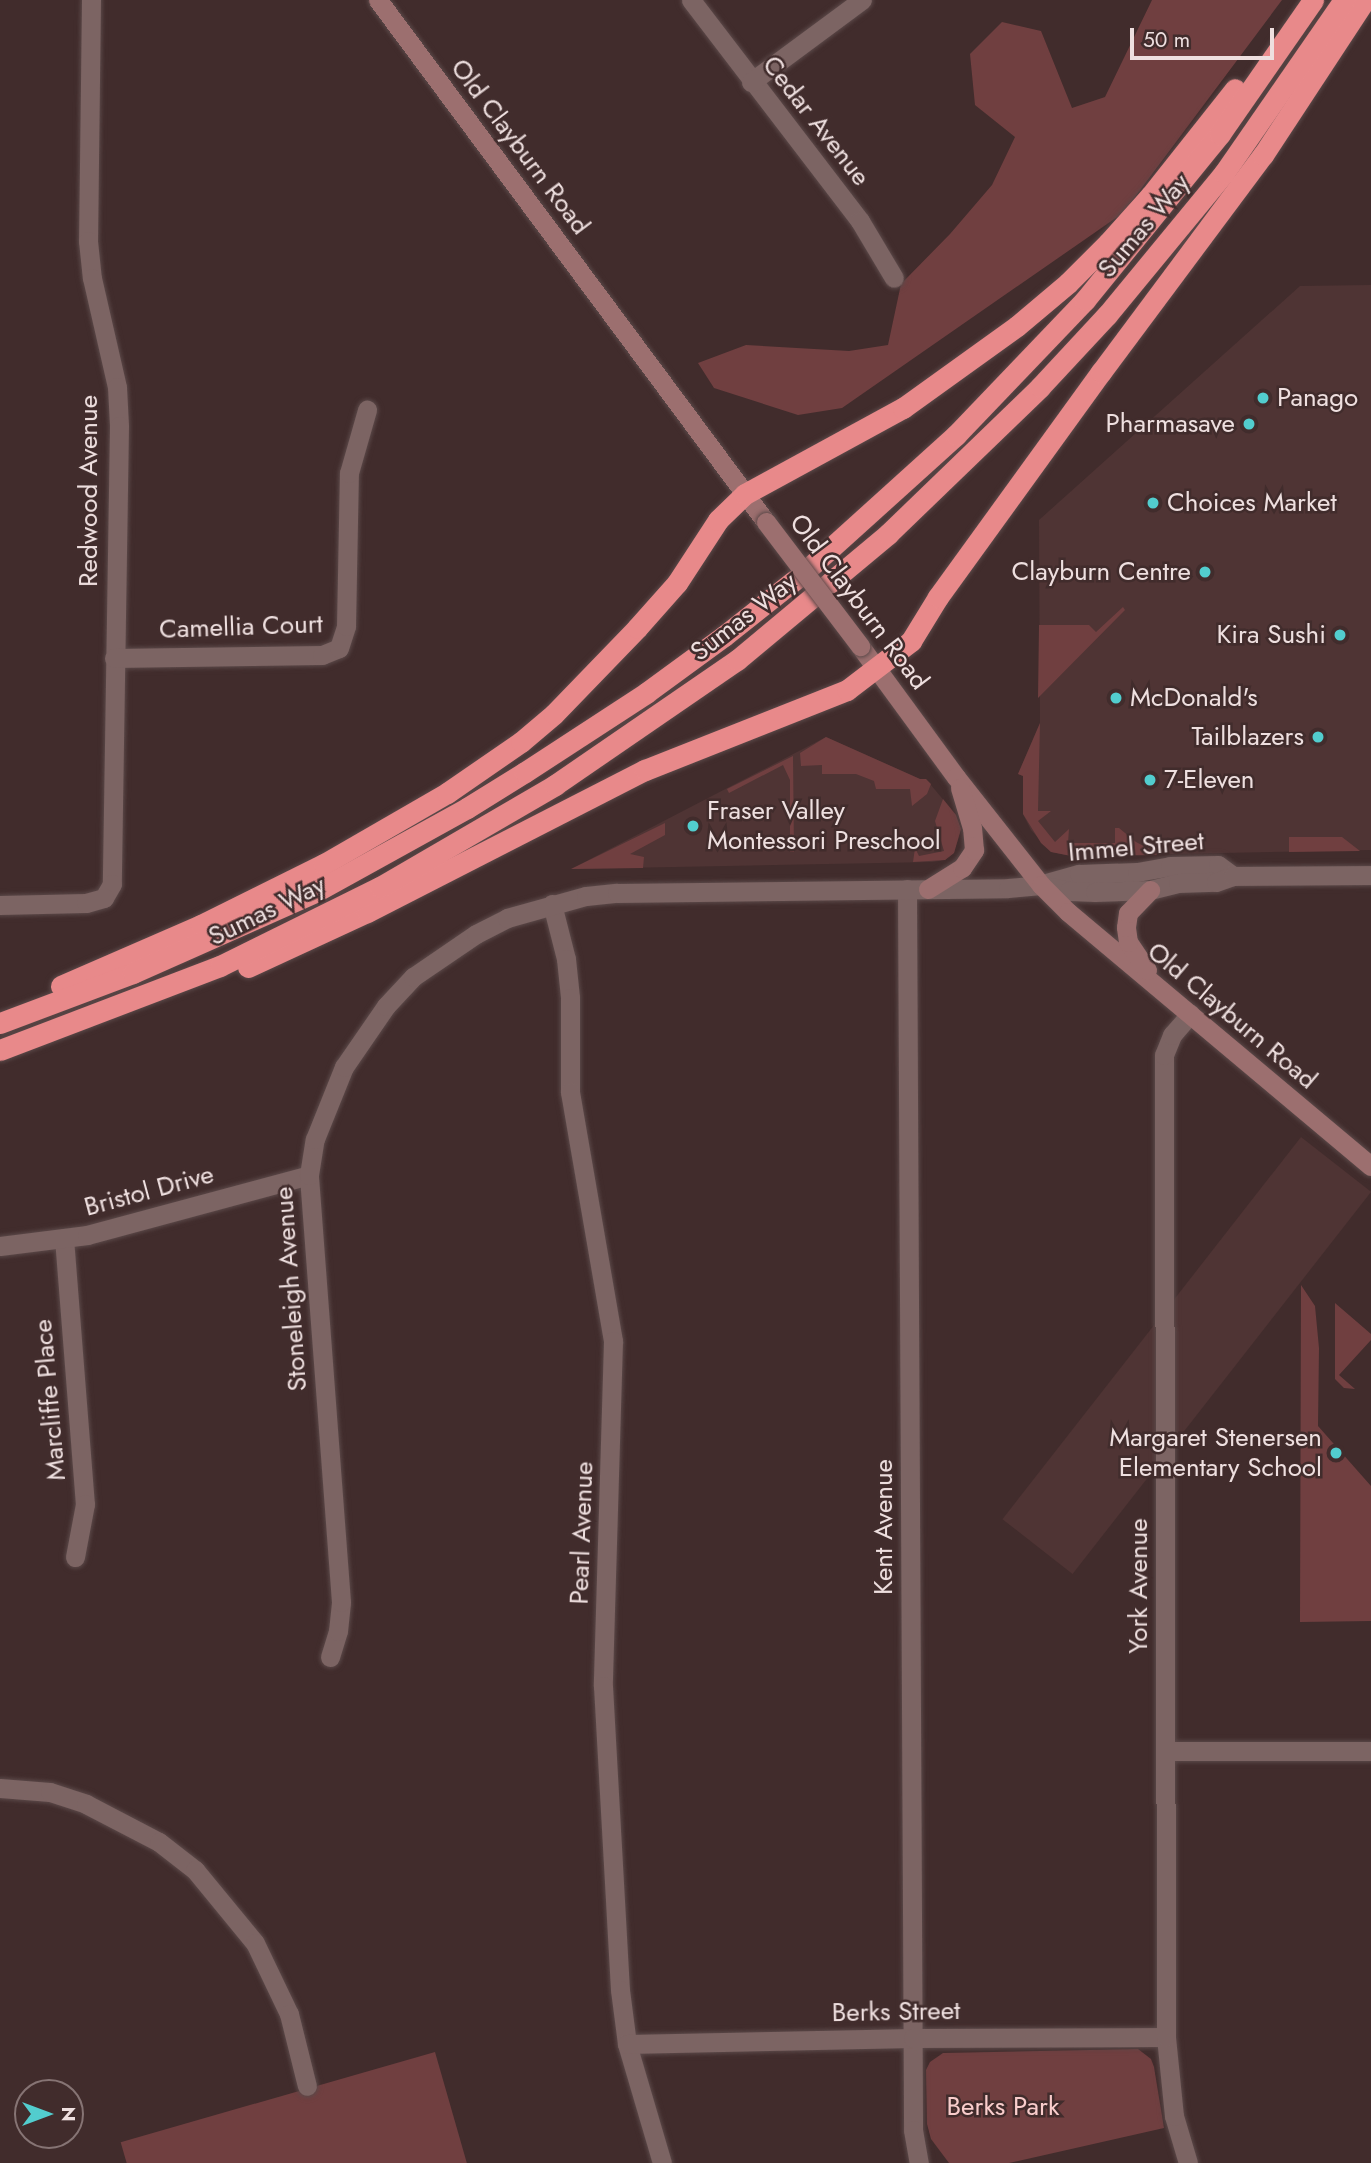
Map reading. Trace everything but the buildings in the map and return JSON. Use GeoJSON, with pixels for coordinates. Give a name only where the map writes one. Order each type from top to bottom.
{"type":"FeatureCollection","features":[{"type":"Feature","properties":{"kind":"highway"},"geometry":{"type":"LineString","coordinates":[[0,1013],[274,890],[484,769],[554,714],[621,645],[677,583],[718,520],[745,494],[903,408],[974,359],[1068,283],[1151,195],[1306,0]]}},
{"type":"Feature","properties":{"kind":"highway","name":"Sumas Way"},"geometry":{"type":"LineString","coordinates":[[0,1023],[132,973],[315,892],[513,779],[635,700],[724,636],[801,575],[956,435],[1085,300],[1220,134],[1313,0]]}},
{"type":"Feature","properties":{"kind":"highway","name":"Sumas Way"},"geometry":{"type":"LineString","coordinates":[[0,1050],[64,1028],[220,966],[380,887],[555,785],[661,715],[811,601],[964,463],[1107,315],[1224,173],[1344,0]]}},
{"type":"Feature","properties":{"kind":"highway"},"geometry":{"type":"LineString","coordinates":[[64,1028],[119,1016],[285,952],[596,794],[732,733],[847,690],[911,641],[939,597],[1101,372],[1263,155],[1365,0]]}},
{"type":"Feature","properties":{"kind":"main road","name":"Old Clayburn Road"},"geometry":{"type":"LineString","coordinates":[[378,0],[956,778],[1041,885],[1068,912],[1371,1166]]}},
{"type":"Feature","properties":{"kind":"main road"},"geometry":{"type":"LineString","coordinates":[[928,889],[962,867],[974,849],[972,828],[956,778]]}},
{"type":"Feature","properties":{"kind":"main road"},"geometry":{"type":"LineString","coordinates":[[1150,890],[1128,913],[1126,927],[1129,942],[1159,989]]}},
{"type":"Feature","properties":{"kind":"street","name":"Redwood Avenue"},"geometry":{"type":"LineString","coordinates":[[0,905],[86,903],[104,898],[112,884],[119,426],[117,387],[92,278],[88,241],[91,0]]}},
{"type":"Feature","properties":{"kind":"street","name":"Cedar Avenue"},"geometry":{"type":"LineString","coordinates":[[691,0],[751,82],[860,221],[894,278]]}},
{"type":"Feature","properties":{"kind":"street"},"geometry":{"type":"LineString","coordinates":[[751,82],[862,0]]}},
{"type":"Feature","properties":{"kind":"street","name":"Camellia Court"},"geometry":{"type":"LineString","coordinates":[[114,658],[322,655],[339,648],[346,626],[349,473],[367,410]]}},
{"type":"Feature","properties":{"kind":"street","name":"Immel Street"},"geometry":{"type":"LineString","coordinates":[[1041,885],[1079,874],[1138,872],[1170,866],[1218,865],[1233,876]]}},
{"type":"Feature","properties":{"kind":"street","name":"Immel Street"},"geometry":{"type":"LineString","coordinates":[[552,904],[617,893],[1041,885],[1081,893],[1150,890],[1178,883],[1216,882],[1233,876],[1371,875]]}},
{"type":"Feature","properties":{"kind":"street","name":"Kent Avenue"},"geometry":{"type":"LineString","coordinates":[[907,889],[913,2130],[919,2163]]}},
{"type":"Feature","properties":{"kind":"street","name":"Stoneleigh Avenue"},"geometry":{"type":"LineString","coordinates":[[330,1657],[338,1631],[341,1602],[309,1175],[315,1139],[344,1067],[386,1006],[413,977],[476,934],[507,918],[552,904]]}},
{"type":"Feature","properties":{"kind":"street","name":"Pearl Avenue"},"geometry":{"type":"LineString","coordinates":[[552,904],[566,959],[570,998],[570,1091],[613,1341],[603,1686],[620,1990],[627,2045],[662,2163]]}},
{"type":"Feature","properties":{"kind":"street","name":"York Avenue"},"geometry":{"type":"LineString","coordinates":[[1188,2163],[1174,2116],[1166,2037],[1164,1055],[1172,1035],[1190,1014]]}},
{"type":"Feature","properties":{"kind":"street","name":"Bristol Drive"},"geometry":{"type":"LineString","coordinates":[[0,1246],[87,1236],[309,1175]]}},
{"type":"Feature","properties":{"kind":"street","name":"Marcliffe Place"},"geometry":{"type":"LineString","coordinates":[[64,1238],[85,1504],[75,1557]]}},
{"type":"Feature","properties":{"kind":"street"},"geometry":{"type":"LineString","coordinates":[[1166,1751],[1371,1751]]}},
{"type":"Feature","properties":{"kind":"street"},"geometry":{"type":"LineString","coordinates":[[0,1788],[50,1792],[86,1804],[159,1842],[195,1870],[255,1943],[289,2014],[307,2086]]}},
{"type":"Feature","properties":{"kind":"street","name":"Berks Street"},"geometry":{"type":"LineString","coordinates":[[627,2045],[913,2038],[1166,2037]]}},
{"type":"Feature","properties":{"kind":"shaded area","name":"Clayburn Centre"},"geometry":{"type":"Polygon","coordinates":[[[1371,285],[1371,850],[1071,856],[1051,852],[1031,830],[1023,814],[1023,776],[1018,774],[1040,723],[1039,520],[1300,286],[1371,285]]]}},
{"type":"Feature","properties":{"kind":"shaded area"},"geometry":{"type":"Polygon","coordinates":[[[826,737],[920,779],[926,779],[956,815],[961,829],[954,853],[945,860],[932,862],[571,869],[826,737]]]}},
{"type":"Feature","properties":{"kind":"shaded area"},"geometry":{"type":"Polygon","coordinates":[[[1301,1137],[1371,1192],[1073,1574],[1002,1519],[1301,1137]]]}},
{"type":"Feature","properties":{"kind":"green space"},"geometry":{"type":"Polygon","coordinates":[[[1152,0],[1282,0],[1123,213],[842,408],[798,415],[714,388],[698,363],[746,345],[849,351],[888,345],[901,284],[950,234],[992,185],[1015,137],[975,105],[970,54],[1002,22],[1041,31],[1072,108],[1105,97],[1152,0]]]}},
{"type":"Feature","properties":{"kind":"green space"},"geometry":{"type":"Polygon","coordinates":[[[1123,607],[1125,610],[1038,698],[1039,625],[1089,625],[1096,632],[1123,607]]]}},
{"type":"Feature","properties":{"kind":"green space"},"geometry":{"type":"Polygon","coordinates":[[[1040,723],[1038,811],[1051,811],[1038,821],[1055,842],[1069,829],[1068,843],[1115,843],[1115,828],[1119,828],[1136,842],[1161,855],[1071,856],[1051,852],[1041,843],[1023,814],[1023,776],[1018,774],[1040,723]]]}},
{"type":"Feature","properties":{"kind":"green space"},"geometry":{"type":"Polygon","coordinates":[[[826,737],[920,779],[926,779],[931,784],[927,794],[912,806],[910,789],[876,789],[874,781],[856,774],[822,774],[822,765],[801,766],[800,753],[826,737]]]}},
{"type":"Feature","properties":{"kind":"green space"},"geometry":{"type":"Polygon","coordinates":[[[793,756],[794,852],[790,852],[790,780],[783,765],[729,793],[727,789],[793,756]]]}},
{"type":"Feature","properties":{"kind":"green space"},"geometry":{"type":"Polygon","coordinates":[[[943,799],[956,815],[961,829],[954,853],[945,860],[913,862],[915,848],[919,856],[944,851],[935,821],[943,799]]]}},
{"type":"Feature","properties":{"kind":"green space"},"geometry":{"type":"Polygon","coordinates":[[[665,823],[665,835],[630,854],[644,857],[643,868],[571,869],[665,823]]]}},
{"type":"Feature","properties":{"kind":"green space"},"geometry":{"type":"Polygon","coordinates":[[[1289,837],[1342,837],[1360,851],[1289,852],[1289,837]]]}},
{"type":"Feature","properties":{"kind":"green space"},"geometry":{"type":"Polygon","coordinates":[[[1301,1285],[1315,1306],[1319,1348],[1318,1426],[1371,1486],[1371,1621],[1300,1622],[1301,1285]]]}},
{"type":"Feature","properties":{"kind":"green space"},"geometry":{"type":"Polygon","coordinates":[[[1335,1303],[1371,1334],[1371,1340],[1339,1375],[1355,1389],[1344,1388],[1335,1379],[1335,1303]]]}},
{"type":"Feature","properties":{"kind":"green space","name":"Berks Park"},"geometry":{"type":"Polygon","coordinates":[[[1138,2049],[1151,2059],[1154,2067],[1164,2128],[1009,2163],[949,2163],[931,2139],[927,2124],[926,2070],[930,2062],[943,2053],[1138,2049]]]}},
{"type":"Feature","properties":{"kind":"green space"},"geometry":{"type":"Polygon","coordinates":[[[435,2052],[467,2163],[127,2163],[121,2142],[435,2052]]]}},
{"type":"Feature","properties":{"kind":"place","name":"Panago"},"geometry":{"type":"Point","coordinates":[1263,398]}},
{"type":"Feature","properties":{"kind":"place","name":"Pharmasave"},"geometry":{"type":"Point","coordinates":[1249,424]}},
{"type":"Feature","properties":{"kind":"place","name":"Choices Market"},"geometry":{"type":"Point","coordinates":[1153,503]}},
{"type":"Feature","properties":{"kind":"place","name":"Clayburn Centre"},"geometry":{"type":"Point","coordinates":[1205,572]}},
{"type":"Feature","properties":{"kind":"place","name":"Kira Sushi"},"geometry":{"type":"Point","coordinates":[1340,635]}},
{"type":"Feature","properties":{"kind":"place","name":"McDonald's"},"geometry":{"type":"Point","coordinates":[1116,698]}},
{"type":"Feature","properties":{"kind":"place","name":"Tailblazers"},"geometry":{"type":"Point","coordinates":[1318,737]}},
{"type":"Feature","properties":{"kind":"place","name":"7-Eleven"},"geometry":{"type":"Point","coordinates":[1150,780]}},
{"type":"Feature","properties":{"kind":"place","name":"Fraser Valley Montessori Preschool"},"geometry":{"type":"Point","coordinates":[693,826]}},
{"type":"Feature","properties":{"kind":"place","name":"Margaret Stenersen Elementary School"},"geometry":{"type":"Point","coordinates":[1336,1453]}}]}
